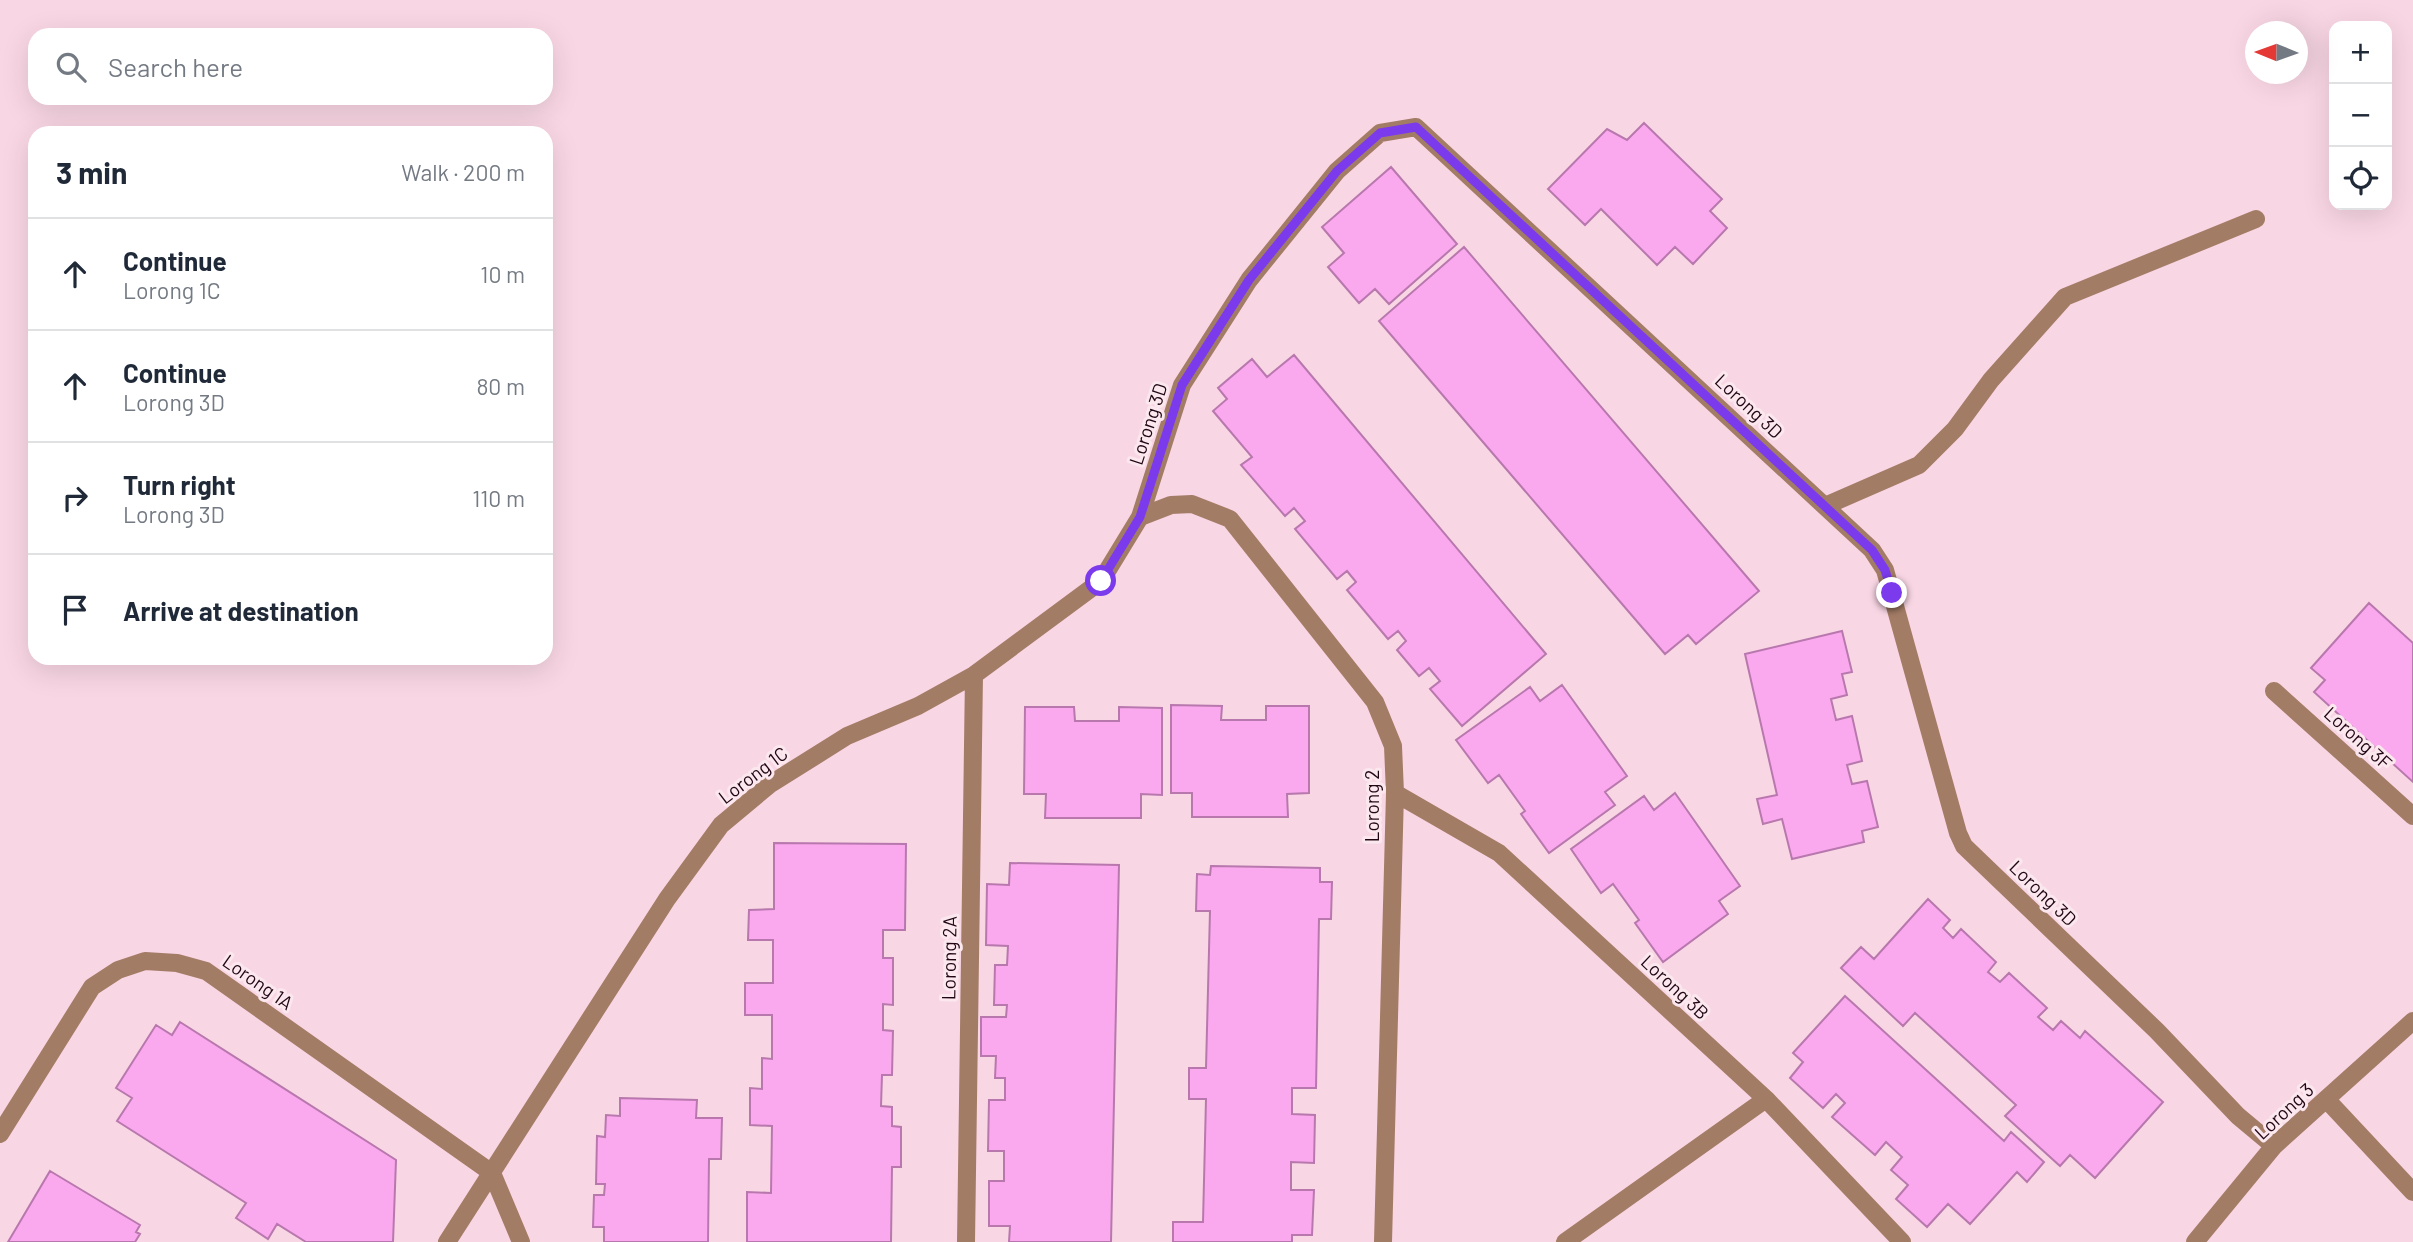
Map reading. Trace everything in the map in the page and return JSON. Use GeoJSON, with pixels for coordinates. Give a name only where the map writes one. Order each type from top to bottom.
{"type":"FeatureCollection","features":[{"type":"Feature","properties":{"kind":"street","name":"Lorong 3D"},"geometry":{"type":"LineString","coordinates":[[1140,517],[1182,385],[1249,280],[1337,171],[1380,133],[1416,127],[1872,550],[1885,570],[1958,833],[1964,846],[2157,1031],[2238,1116],[2274,1146]]}},
{"type":"Feature","properties":{"kind":"street"},"geometry":{"type":"LineString","coordinates":[[1825,506],[1919,465],[1955,429],[1991,380],[2064,297],[2256,219]]}},
{"type":"Feature","properties":{"kind":"street","name":"Lorong 2"},"geometry":{"type":"LineString","coordinates":[[1140,517],[1171,505],[1192,504],[1230,519],[1376,702],[1393,746],[1395,793],[1382,1242]]}},
{"type":"Feature","properties":{"kind":"street","name":"Lorong 1C"},"geometry":{"type":"LineString","coordinates":[[447,1242],[667,899],[721,825],[769,785],[847,736],[918,706],[974,675],[1101,581],[1140,517]]}},
{"type":"Feature","properties":{"kind":"street","name":"Lorong 2A"},"geometry":{"type":"LineString","coordinates":[[965,1242],[974,675]]}},
{"type":"Feature","properties":{"kind":"street","name":"Lorong 3F"},"geometry":{"type":"LineString","coordinates":[[2274,691],[2413,816]]}},
{"type":"Feature","properties":{"kind":"street","name":"Lorong 3B"},"geometry":{"type":"LineString","coordinates":[[1395,793],[1499,853],[1766,1098],[1902,1242]]}},
{"type":"Feature","properties":{"kind":"street","name":"Lorong 1A"},"geometry":{"type":"LineString","coordinates":[[0,1134],[92,987],[118,970],[145,961],[177,962],[206,971],[492,1173]]}},
{"type":"Feature","properties":{"kind":"street","name":"Lorong 3"},"geometry":{"type":"LineString","coordinates":[[2195,1242],[2274,1146],[2413,1021]]}},
{"type":"Feature","properties":{"kind":"street"},"geometry":{"type":"LineString","coordinates":[[1564,1242],[1766,1098]]}},
{"type":"Feature","properties":{"kind":"street"},"geometry":{"type":"LineString","coordinates":[[2326,1099],[2413,1192]]}},
{"type":"Feature","properties":{"kind":"street"},"geometry":{"type":"LineString","coordinates":[[492,1173],[521,1242]]}},
{"type":"Feature","properties":{"kind":"building"},"geometry":{"type":"Polygon","coordinates":[[[1644,123],[1722,199],[1710,211],[1727,228],[1693,264],[1675,247],[1657,265],[1601,209],[1585,225],[1548,189],[1607,129],[1627,140],[1644,123]]]}},
{"type":"Feature","properties":{"kind":"building"},"geometry":{"type":"Polygon","coordinates":[[[1391,167],[1457,244],[1389,304],[1375,289],[1359,303],[1328,267],[1344,253],[1322,227],[1391,167]]]}},
{"type":"Feature","properties":{"kind":"building"},"geometry":{"type":"Polygon","coordinates":[[[1464,247],[1759,591],[1696,644],[1688,635],[1665,654],[1379,321],[1464,247]]]}},
{"type":"Feature","properties":{"kind":"building"},"geometry":{"type":"Polygon","coordinates":[[[1294,355],[1546,654],[1462,726],[1430,689],[1440,681],[1429,668],[1419,676],[1397,650],[1406,641],[1398,631],[1388,639],[1347,590],[1356,582],[1347,571],[1337,579],[1295,529],[1305,521],[1294,508],[1285,516],[1241,465],[1252,457],[1213,411],[1227,399],[1218,388],[1252,359],[1267,377],[1294,355]]]}},
{"type":"Feature","properties":{"kind":"building"},"geometry":{"type":"Polygon","coordinates":[[[2369,603],[2413,643],[2413,782],[2314,692],[2325,680],[2311,668],[2369,603]]]}},
{"type":"Feature","properties":{"kind":"building"},"geometry":{"type":"Polygon","coordinates":[[[1842,631],[1852,672],[1842,674],[1847,695],[1831,699],[1836,720],[1852,716],[1862,761],[1847,765],[1852,784],[1867,781],[1878,827],[1862,831],[1864,842],[1792,859],[1782,819],[1763,824],[1757,799],[1777,795],[1745,654],[1842,631]]]}},
{"type":"Feature","properties":{"kind":"building"},"geometry":{"type":"Polygon","coordinates":[[[1562,685],[1627,776],[1605,792],[1615,805],[1549,853],[1521,814],[1525,811],[1499,775],[1488,783],[1456,740],[1530,687],[1540,701],[1562,685]]]}},
{"type":"Feature","properties":{"kind":"building"},"geometry":{"type":"Polygon","coordinates":[[[1171,705],[1222,706],[1221,720],[1266,720],[1266,706],[1309,706],[1309,793],[1287,794],[1288,817],[1192,817],[1192,793],[1171,793],[1171,705]]]}},
{"type":"Feature","properties":{"kind":"building"},"geometry":{"type":"Polygon","coordinates":[[[1025,707],[1074,707],[1075,721],[1119,721],[1119,707],[1162,708],[1162,795],[1141,794],[1141,818],[1045,818],[1046,794],[1024,794],[1025,707]]]}},
{"type":"Feature","properties":{"kind":"building"},"geometry":{"type":"Polygon","coordinates":[[[1675,793],[1740,886],[1719,901],[1728,914],[1663,962],[1635,923],[1639,920],[1613,884],[1601,893],[1571,849],[1644,796],[1654,810],[1675,793]]]}},
{"type":"Feature","properties":{"kind":"building"},"geometry":{"type":"Polygon","coordinates":[[[774,843],[906,844],[905,930],[883,930],[883,958],[893,958],[893,1005],[883,1004],[883,1030],[893,1031],[892,1075],[882,1075],[881,1106],[892,1107],[892,1126],[901,1127],[901,1167],[892,1167],[891,1242],[747,1242],[747,1192],[771,1193],[772,1126],[750,1125],[750,1088],[762,1089],[762,1058],[772,1059],[772,1015],[745,1015],[745,983],[773,983],[773,940],[748,940],[749,910],[774,909],[774,843]]]}},
{"type":"Feature","properties":{"kind":"building"},"geometry":{"type":"Polygon","coordinates":[[[1010,863],[1119,865],[1111,1242],[1009,1242],[1010,1226],[989,1226],[989,1181],[1004,1181],[1004,1151],[988,1151],[989,1100],[1005,1100],[1005,1078],[995,1078],[996,1056],[981,1056],[981,1017],[1006,1017],[1007,1005],[994,1005],[995,965],[1007,965],[1008,946],[986,945],[987,884],[1009,885],[1010,863]]]}},
{"type":"Feature","properties":{"kind":"building"},"geometry":{"type":"Polygon","coordinates":[[[1211,866],[1320,868],[1320,882],[1332,882],[1331,919],[1319,919],[1316,1088],[1292,1088],[1292,1114],[1315,1115],[1314,1163],[1291,1162],[1291,1190],[1314,1190],[1312,1235],[1292,1235],[1292,1242],[1173,1242],[1173,1222],[1203,1222],[1206,1099],[1189,1099],[1189,1068],[1206,1068],[1210,911],[1196,911],[1197,874],[1210,875],[1211,866]]]}},
{"type":"Feature","properties":{"kind":"building"},"geometry":{"type":"Polygon","coordinates":[[[1928,899],[1950,920],[1943,928],[1953,938],[1961,929],[1996,962],[1988,972],[2000,982],[2009,973],[2047,1008],[2038,1017],[2053,1030],[2061,1021],[2080,1038],[2085,1031],[2163,1102],[2095,1178],[2070,1155],[2060,1166],[2005,1116],[2016,1105],[1915,1013],[1903,1026],[1841,968],[1861,947],[1874,959],[1928,899]]]}},
{"type":"Feature","properties":{"kind":"building"},"geometry":{"type":"Polygon","coordinates":[[[1845,996],[2004,1141],[2011,1132],[2044,1162],[2027,1182],[2017,1172],[1970,1224],[1948,1204],[1927,1227],[1896,1199],[1908,1185],[1891,1170],[1902,1157],[1886,1142],[1875,1155],[1832,1117],[1845,1103],[1836,1094],[1823,1108],[1790,1078],[1803,1062],[1793,1053],[1845,996]]]}},
{"type":"Feature","properties":{"kind":"building"},"geometry":{"type":"Polygon","coordinates":[[[180,1022],[396,1160],[393,1242],[306,1242],[277,1224],[268,1239],[236,1218],[246,1203],[117,1121],[132,1098],[116,1088],[156,1025],[172,1035],[180,1022]]]}},
{"type":"Feature","properties":{"kind":"building"},"geometry":{"type":"Polygon","coordinates":[[[620,1098],[697,1100],[696,1118],[722,1118],[721,1159],[709,1159],[708,1242],[604,1242],[604,1227],[593,1227],[594,1195],[604,1195],[605,1184],[596,1184],[597,1136],[605,1137],[606,1115],[620,1116],[620,1098]]]}},
{"type":"Feature","properties":{"kind":"building"},"geometry":{"type":"Polygon","coordinates":[[[50,1171],[140,1225],[136,1232],[140,1234],[135,1242],[8,1242],[50,1171]]]}},
{"type":"Feature","properties":{"kind":"route"},"geometry":{"type":"LineString","coordinates":[[1101,581],[1140,517],[1182,385],[1249,280],[1337,171],[1380,133],[1416,127],[1872,550],[1885,570],[1892,593]]}}]}
